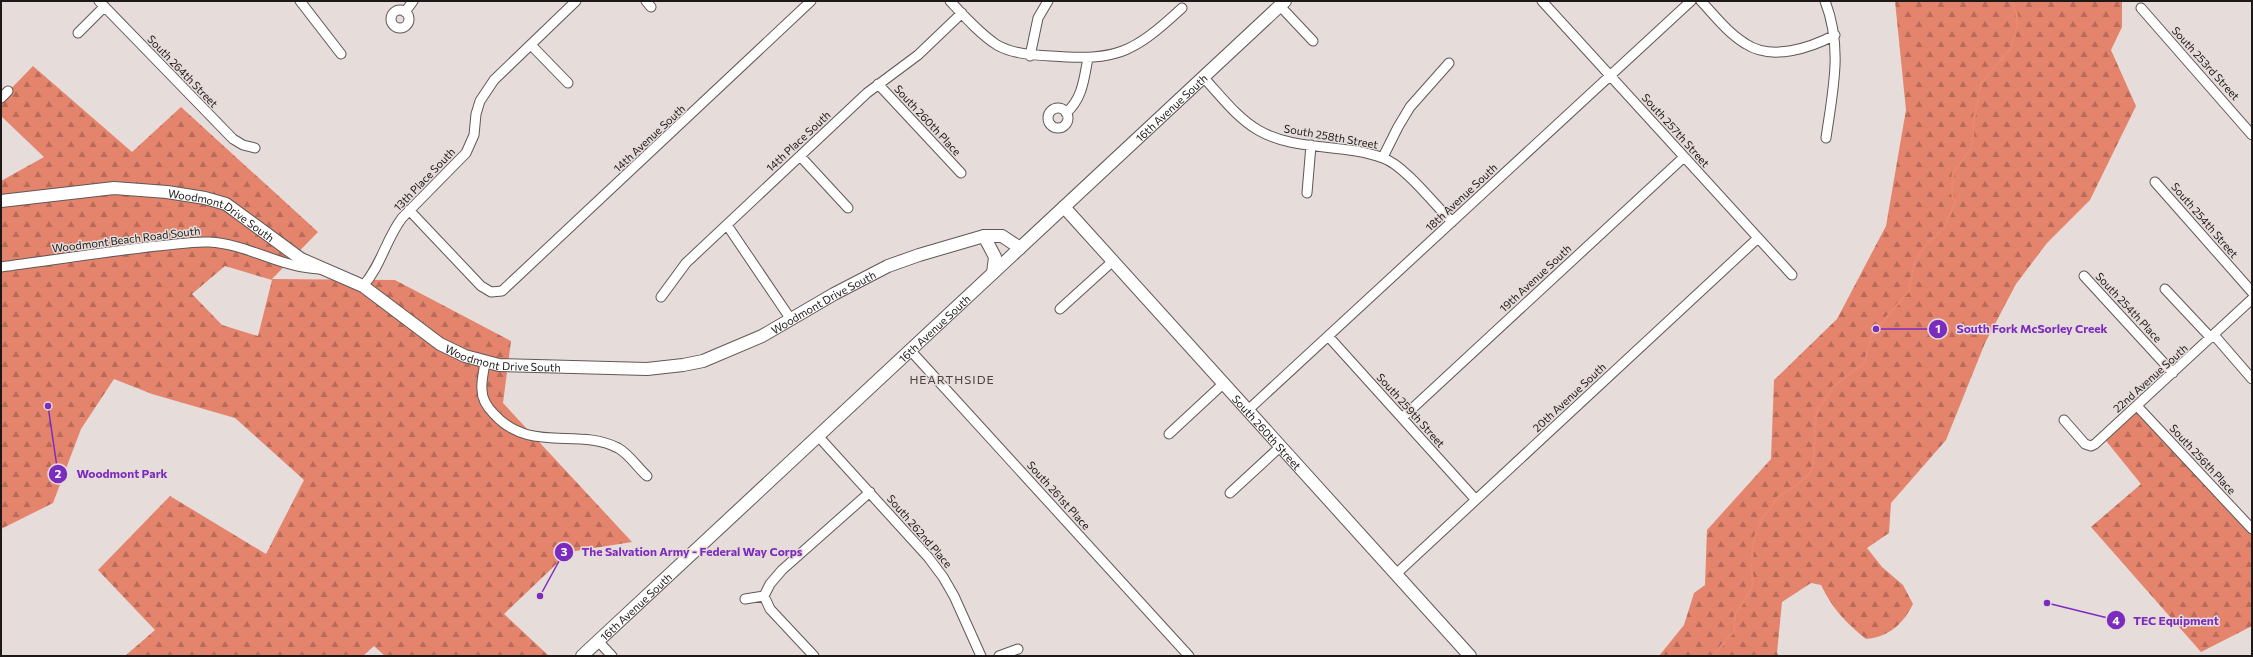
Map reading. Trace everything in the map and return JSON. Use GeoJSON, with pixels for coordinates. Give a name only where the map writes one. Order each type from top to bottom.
{"type":"FeatureCollection","features":[{"type":"Feature","properties":{"kind":"main road","name":"16th Avenue South"},"geometry":{"type":"LineString","coordinates":[[582,656],[1283,4]]}},
{"type":"Feature","properties":{"kind":"main road","name":"Woodmont Drive South"},"geometry":{"type":"LineString","coordinates":[[1,201],[114,188],[167,192],[205,198],[226,204],[235,209],[284,247],[321,269],[363,286],[440,344],[454,352],[485,362],[513,367],[648,369],[672,367],[703,361],[762,336],[790,318],[888,266],[948,245],[984,236],[1002,236],[1020,248]]}},
{"type":"Feature","properties":{"kind":"main road","name":"South 260th Street"},"geometry":{"type":"LineString","coordinates":[[1064,207],[1470,656]]}},
{"type":"Feature","properties":{"kind":"main road"},"geometry":{"type":"LineString","coordinates":[[984,236],[995,257],[993,273]]}},
{"type":"Feature","properties":{"kind":"street"},"geometry":{"type":"LineString","coordinates":[[300,1],[341,54]]}},
{"type":"Feature","properties":{"kind":"street"},"geometry":{"type":"LineString","coordinates":[[405,12],[413,1]]}},
{"type":"Feature","properties":{"kind":"street","name":"13th Place South"},"geometry":{"type":"LineString","coordinates":[[363,286],[374,273],[396,226],[409,210],[466,153],[474,135],[476,114],[484,94],[494,80],[576,1]]}},
{"type":"Feature","properties":{"kind":"street"},"geometry":{"type":"LineString","coordinates":[[950,1],[998,45],[1030,56],[1088,58],[1112,55],[1132,48],[1150,37],[1182,8]]}},
{"type":"Feature","properties":{"kind":"street"},"geometry":{"type":"LineString","coordinates":[[1030,56],[1038,18],[1048,1]]}},
{"type":"Feature","properties":{"kind":"street","name":"South 257th Street"},"geometry":{"type":"LineString","coordinates":[[1542,1],[1792,275]]}},
{"type":"Feature","properties":{"kind":"street","name":"18th Avenue South"},"geometry":{"type":"LineString","coordinates":[[1248,410],[1691,1]]}},
{"type":"Feature","properties":{"kind":"street"},"geometry":{"type":"LineString","coordinates":[[1701,1],[1736,37],[1756,49],[1773,51],[1793,50],[1819,44],[1835,35]]}},
{"type":"Feature","properties":{"kind":"street"},"geometry":{"type":"LineString","coordinates":[[1825,1],[1835,35],[1836,63],[1826,138]]}},
{"type":"Feature","properties":{"kind":"street","name":"14th Avenue South"},"geometry":{"type":"LineString","coordinates":[[409,210],[481,286],[491,292],[502,291],[806,3]]}},
{"type":"Feature","properties":{"kind":"street"},"geometry":{"type":"LineString","coordinates":[[78,33],[102,4]]}},
{"type":"Feature","properties":{"kind":"street","name":"South 264th Street"},"geometry":{"type":"LineString","coordinates":[[102,4],[233,139],[243,145],[255,148]]}},
{"type":"Feature","properties":{"kind":"street"},"geometry":{"type":"LineString","coordinates":[[1283,4],[1313,41]]}},
{"type":"Feature","properties":{"kind":"street","name":"South 253rd Street"},"geometry":{"type":"LineString","coordinates":[[2141,8],[2252,135]]}},
{"type":"Feature","properties":{"kind":"street","name":"14th Place South"},"geometry":{"type":"LineString","coordinates":[[661,297],[682,268],[800,156],[878,84],[918,55],[962,13]]}},
{"type":"Feature","properties":{"kind":"street"},"geometry":{"type":"LineString","coordinates":[[531,45],[568,83]]}},
{"type":"Feature","properties":{"kind":"street"},"geometry":{"type":"LineString","coordinates":[[1066,113],[1080,97],[1088,58]]}},
{"type":"Feature","properties":{"kind":"street"},"geometry":{"type":"LineString","coordinates":[[1383,158],[1398,127],[1410,108],[1449,63]]}},
{"type":"Feature","properties":{"kind":"street","name":"South 258th Street"},"geometry":{"type":"LineString","coordinates":[[1203,77],[1242,118],[1258,130],[1277,138],[1383,158],[1406,175],[1452,222]]}},
{"type":"Feature","properties":{"kind":"street","name":"South 260th Place"},"geometry":{"type":"LineString","coordinates":[[878,84],[961,173]]}},
{"type":"Feature","properties":{"kind":"street"},"geometry":{"type":"LineString","coordinates":[[1307,194],[1311,145]]}},
{"type":"Feature","properties":{"kind":"street"},"geometry":{"type":"LineString","coordinates":[[800,156],[848,208]]}},
{"type":"Feature","properties":{"kind":"street","name":"19th Avenue South"},"geometry":{"type":"LineString","coordinates":[[1402,418],[1684,157]]}},
{"type":"Feature","properties":{"kind":"street","name":"South 254th Street"},"geometry":{"type":"LineString","coordinates":[[2155,182],[2252,292]]}},
{"type":"Feature","properties":{"kind":"street"},"geometry":{"type":"LineString","coordinates":[[727,225],[790,318]]}},
{"type":"Feature","properties":{"kind":"street","name":"20th Avenue South"},"geometry":{"type":"LineString","coordinates":[[1396,574],[1758,238]]}},
{"type":"Feature","properties":{"kind":"street","name":"Woodmont Beach Road South"},"geometry":{"type":"LineString","coordinates":[[1,267],[89,253],[207,242],[235,245],[257,254],[302,268],[321,269]]}},
{"type":"Feature","properties":{"kind":"street"},"geometry":{"type":"LineString","coordinates":[[1060,310],[1113,261]]}},
{"type":"Feature","properties":{"kind":"street","name":"South 254th Place"},"geometry":{"type":"LineString","coordinates":[[2084,276],[2173,373]]}},
{"type":"Feature","properties":{"kind":"street"},"geometry":{"type":"LineString","coordinates":[[2165,289],[2252,378]]}},
{"type":"Feature","properties":{"kind":"street","name":"22nd Avenue South"},"geometry":{"type":"LineString","coordinates":[[2064,420],[2085,444],[2091,446],[2137,406],[2252,299]]}},
{"type":"Feature","properties":{"kind":"street","name":"South 259th Street"},"geometry":{"type":"LineString","coordinates":[[1328,336],[1476,500]]}},
{"type":"Feature","properties":{"kind":"street","name":"South 261st Place"},"geometry":{"type":"LineString","coordinates":[[910,350],[1189,656]]}},
{"type":"Feature","properties":{"kind":"street"},"geometry":{"type":"LineString","coordinates":[[485,362],[482,390],[487,405],[500,420],[512,430],[534,438],[578,439],[605,444],[619,449],[646,476]]}},
{"type":"Feature","properties":{"kind":"street"},"geometry":{"type":"LineString","coordinates":[[1169,434],[1224,383]]}},
{"type":"Feature","properties":{"kind":"street","name":"South 256th Place"},"geometry":{"type":"LineString","coordinates":[[2137,406],[2252,529]]}},
{"type":"Feature","properties":{"kind":"street","name":"South 262nd Place"},"geometry":{"type":"LineString","coordinates":[[818,436],[870,492],[944,577],[981,656]]}},
{"type":"Feature","properties":{"kind":"street"},"geometry":{"type":"LineString","coordinates":[[1230,493],[1281,446]]}},
{"type":"Feature","properties":{"kind":"street"},"geometry":{"type":"LineString","coordinates":[[814,656],[770,610],[764,596],[770,584],[782,570],[870,492]]}},
{"type":"Feature","properties":{"kind":"street"},"geometry":{"type":"LineString","coordinates":[[745,599],[764,596]]}},
{"type":"Feature","properties":{"kind":"street"},"geometry":{"type":"LineString","coordinates":[[598,641],[612,656]]}},
{"type":"Feature","properties":{"kind":"street"},"geometry":{"type":"LineString","coordinates":[[998,656],[1018,649]]}},
{"type":"Feature","properties":{"kind":"green space"},"geometry":{"type":"Polygon","coordinates":[[[1895,1],[2122,1],[2122,27],[2111,50],[2136,106],[2090,200],[2047,243],[2016,284],[1985,343],[1946,440],[1891,503],[1889,533],[1867,548],[1882,567],[1903,585],[1913,604],[1905,618],[1882,636],[1866,639],[1840,615],[1821,585],[1811,583],[1782,602],[1777,653],[1779,656],[1659,656],[1684,625],[1694,593],[1705,585],[1707,530],[1771,459],[1774,380],[1837,319],[1886,226],[1906,110],[1895,1]]]}},
{"type":"Feature","properties":{"kind":"green space"},"geometry":{"type":"Polygon","coordinates":[[[33,66],[132,152],[181,107],[318,232],[272,279],[395,280],[511,341],[503,403],[632,542],[569,552],[504,614],[549,656],[385,656],[374,646],[363,656],[125,656],[155,630],[98,570],[170,496],[266,554],[304,480],[235,418],[152,394],[114,379],[81,429],[53,503],[1,529],[1,181],[44,157],[1,116],[1,99],[33,66]],[[225,266],[192,294],[222,325],[258,336],[272,280],[225,266]]]}},
{"type":"Feature","properties":{"kind":"green space"},"geometry":{"type":"Polygon","coordinates":[[[2137,406],[2252,529],[2252,626],[2201,652],[2091,527],[2141,484],[2103,437],[2137,406]]]}},
{"type":"Feature","properties":{"kind":"waterway"},"geometry":{"type":"LineString","coordinates":[[1713,656],[1734,631],[1735,615],[1750,591],[1753,583],[1751,567],[1753,544],[1760,522],[1779,496],[1794,487],[1809,474],[1813,466],[1816,413],[1833,387],[1865,362],[1871,337],[1909,290],[1915,261],[1926,245],[1944,228],[1955,203],[1952,193],[1953,173],[1972,147],[1974,118],[1981,83],[2011,48],[2017,27],[2017,15],[2012,1]]}},
{"type":"Feature","properties":{"kind":"place","name":"South Fork McSorley Creek"},"geometry":{"type":"Point","coordinates":[1876,329]}},
{"type":"Feature","properties":{"kind":"place","name":"Woodmont Park"},"geometry":{"type":"Point","coordinates":[48,406]}},
{"type":"Feature","properties":{"kind":"place","name":"The Salvation Army - Federal Way Corps"},"geometry":{"type":"Point","coordinates":[540,596]}},
{"type":"Feature","properties":{"kind":"place","name":"TEC Equipment"},"geometry":{"type":"Point","coordinates":[2047,603]}},
{"type":"Feature","properties":{"kind":"district","name":"HEARTHSIDE"},"geometry":{"type":"Point","coordinates":[952,379]}}]}
